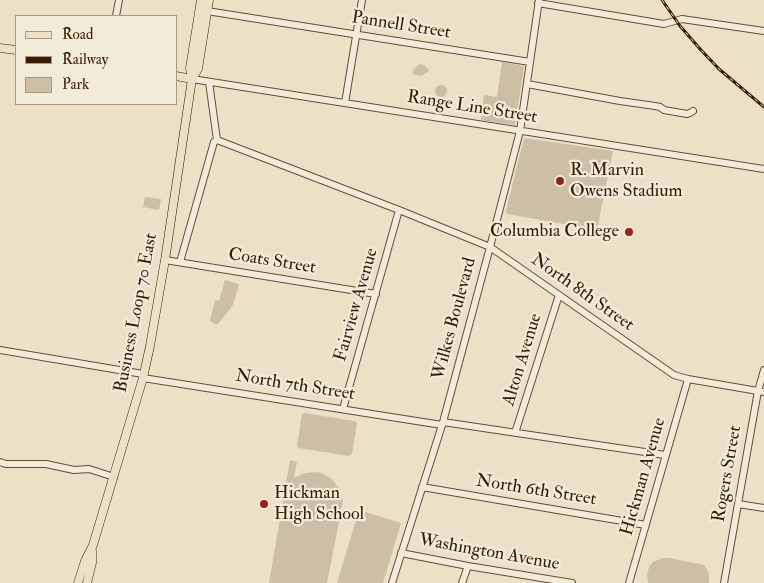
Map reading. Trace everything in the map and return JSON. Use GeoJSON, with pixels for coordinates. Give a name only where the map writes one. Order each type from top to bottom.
{"type":"FeatureCollection","features":[{"type":"Feature","properties":{"kind":"main road","name":"Business Loop 70 East"},"geometry":{"type":"LineString","coordinates":[[78,583],[85,561],[92,548],[114,477],[143,376],[151,340],[192,79],[190,68],[201,0]]}},
{"type":"Feature","properties":{"kind":"main road","name":"Business Loop 70 East"},"geometry":{"type":"LineString","coordinates":[[192,79],[198,69],[209,0]]}},
{"type":"Feature","properties":{"kind":"main road"},"geometry":{"type":"LineString","coordinates":[[0,48],[15,50]]}},
{"type":"Feature","properties":{"kind":"main road","name":"Range Line Street"},"geometry":{"type":"LineString","coordinates":[[178,76],[192,79]]}},
{"type":"Feature","properties":{"kind":"main road","name":"Business Loop 70 East"},"geometry":{"type":"LineString","coordinates":[[87,583],[92,563],[92,548]]}},
{"type":"Feature","properties":{"kind":"street"},"geometry":{"type":"LineString","coordinates":[[116,15],[119,0]]}},
{"type":"Feature","properties":{"kind":"street"},"geometry":{"type":"LineString","coordinates":[[345,103],[362,0]]}},
{"type":"Feature","properties":{"kind":"street"},"geometry":{"type":"LineString","coordinates":[[539,2],[664,24],[682,18],[764,31]]}},
{"type":"Feature","properties":{"kind":"street","name":"Wilkes Boulevard"},"geometry":{"type":"LineString","coordinates":[[392,583],[442,423],[520,131],[539,2]]}},
{"type":"Feature","properties":{"kind":"street","name":"Pannell Street"},"geometry":{"type":"LineString","coordinates":[[207,11],[530,62]]}},
{"type":"Feature","properties":{"kind":"street","name":"Range Line Street"},"geometry":{"type":"LineString","coordinates":[[192,79],[764,169]]}},
{"type":"Feature","properties":{"kind":"street"},"geometry":{"type":"LineString","coordinates":[[180,262],[214,142],[218,140],[209,82]]}},
{"type":"Feature","properties":{"kind":"street"},"geometry":{"type":"LineString","coordinates":[[527,84],[655,106],[664,110],[687,114],[693,111]]}},
{"type":"Feature","properties":{"kind":"street","name":"North 8th Street"},"geometry":{"type":"LineString","coordinates":[[218,140],[490,247],[674,375],[761,392]]}},
{"type":"Feature","properties":{"kind":"street","name":"Fairview Avenue"},"geometry":{"type":"LineString","coordinates":[[343,409],[399,210]]}},
{"type":"Feature","properties":{"kind":"street","name":"Coats Street"},"geometry":{"type":"LineString","coordinates":[[164,260],[376,294]]}},
{"type":"Feature","properties":{"kind":"street","name":"Alton Avenue"},"geometry":{"type":"LineString","coordinates":[[516,433],[559,295]]}},
{"type":"Feature","properties":{"kind":"street","name":"North 7th Street"},"geometry":{"type":"LineString","coordinates":[[0,350],[343,409],[665,455]]}},
{"type":"Feature","properties":{"kind":"street","name":"Rogers Street"},"geometry":{"type":"LineString","coordinates":[[724,583],[764,370]]}},
{"type":"Feature","properties":{"kind":"street","name":"Hickman Avenue"},"geometry":{"type":"LineString","coordinates":[[629,583],[688,379]]}},
{"type":"Feature","properties":{"kind":"street"},"geometry":{"type":"LineString","coordinates":[[0,462],[6,464],[46,464],[74,470],[89,469],[114,477]]}},
{"type":"Feature","properties":{"kind":"street","name":"North 6th Street"},"geometry":{"type":"LineString","coordinates":[[422,487],[646,524]]}},
{"type":"Feature","properties":{"kind":"street"},"geometry":{"type":"LineString","coordinates":[[738,504],[764,508]]}},
{"type":"Feature","properties":{"kind":"street","name":"Washington Avenue"},"geometry":{"type":"LineString","coordinates":[[401,553],[539,580],[572,583]]}},
{"type":"Feature","properties":{"kind":"street"},"geometry":{"type":"LineString","coordinates":[[462,583],[468,566]]}},
{"type":"Feature","properties":{"kind":"green space"},"geometry":{"type":"Polygon","coordinates":[[[502,62],[524,67],[515,125],[481,120],[484,95],[497,97],[502,62]]]}},
{"type":"Feature","properties":{"kind":"green space"},"geometry":{"type":"Polygon","coordinates":[[[419,64],[424,65],[429,70],[422,76],[413,74],[413,70],[419,64]]]}},
{"type":"Feature","properties":{"kind":"green space"},"geometry":{"type":"Polygon","coordinates":[[[441,85],[447,91],[441,97],[435,91],[441,85]]]}},
{"type":"Feature","properties":{"kind":"green space","name":"R. Marvin Owens Stadium"},"geometry":{"type":"Polygon","coordinates":[[[524,138],[613,151],[597,230],[507,214],[506,211],[524,138]]]}},
{"type":"Feature","properties":{"kind":"green space"},"geometry":{"type":"Polygon","coordinates":[[[145,197],[161,199],[159,210],[143,207],[145,197]]]}},
{"type":"Feature","properties":{"kind":"green space"},"geometry":{"type":"Polygon","coordinates":[[[225,280],[239,284],[233,305],[217,325],[210,321],[215,300],[219,301],[225,280]]]}},
{"type":"Feature","properties":{"kind":"green space"},"geometry":{"type":"Polygon","coordinates":[[[302,414],[355,421],[357,423],[352,454],[349,456],[299,448],[297,446],[302,414]]]}},
{"type":"Feature","properties":{"kind":"green space"},"geometry":{"type":"Polygon","coordinates":[[[290,460],[297,462],[294,478],[305,473],[322,473],[333,480],[340,490],[343,501],[327,583],[269,583],[290,460]]]}},
{"type":"Feature","properties":{"kind":"green space"},"geometry":{"type":"Polygon","coordinates":[[[359,510],[401,523],[383,583],[337,583],[359,510]]]}},
{"type":"Feature","properties":{"kind":"green space"},"geometry":{"type":"Polygon","coordinates":[[[662,558],[704,565],[709,573],[709,583],[648,583],[649,567],[653,562],[662,558]]]}},
{"type":"Feature","properties":{"kind":"railway"},"geometry":{"type":"LineString","coordinates":[[662,0],[680,26],[719,69],[764,107]]}},
{"type":"Feature","properties":{"kind":"place","name":"R. Marvin Owens Stadium"},"geometry":{"type":"Point","coordinates":[560,181]}},
{"type":"Feature","properties":{"kind":"place","name":"Columbia College"},"geometry":{"type":"Point","coordinates":[629,232]}},
{"type":"Feature","properties":{"kind":"place","name":"Hickman High School"},"geometry":{"type":"Point","coordinates":[264,504]}}]}
